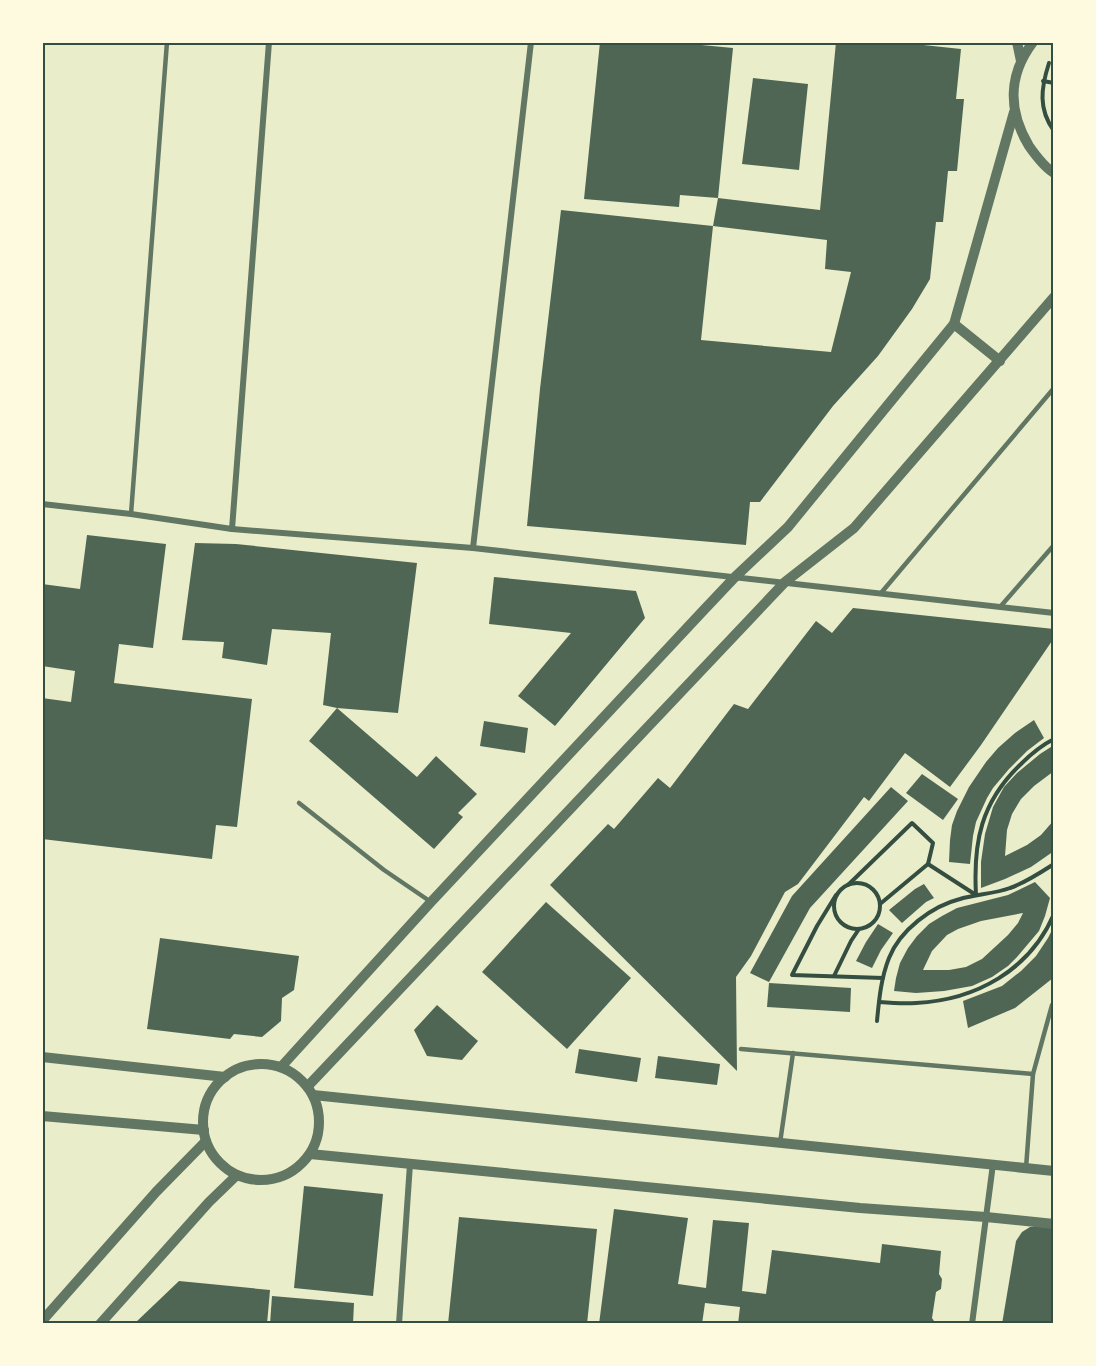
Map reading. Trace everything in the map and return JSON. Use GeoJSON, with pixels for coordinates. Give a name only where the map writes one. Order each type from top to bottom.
{"type":"FeatureCollection","features":[{"type":"Feature","properties":{"kind":"street"},"geometry":{"type":"LineString","coordinates":[[231,529],[269,42]]}},
{"type":"Feature","properties":{"kind":"street"},"geometry":{"type":"LineString","coordinates":[[473,548],[531,42]]}},
{"type":"Feature","properties":{"kind":"street"},"geometry":{"type":"LineString","coordinates":[[1017,42],[1021,61]]}},
{"type":"Feature","properties":{"kind":"street"},"geometry":{"type":"LineString","coordinates":[[1033,42],[1021,61],[1016,78],[1013,95],[1014,112],[1023,135],[1035,154],[1054,173]]}},
{"type":"Feature","properties":{"kind":"street"},"geometry":{"type":"LineString","coordinates":[[281,1067],[431,902],[735,577],[788,527],[954,324],[1014,112]]}},
{"type":"Feature","properties":{"kind":"street"},"geometry":{"type":"LineString","coordinates":[[310,1090],[785,582],[854,528],[1054,297]]}},
{"type":"Feature","properties":{"kind":"street"},"geometry":{"type":"LineString","coordinates":[[954,324],[1000,361]]}},
{"type":"Feature","properties":{"kind":"street"},"geometry":{"type":"LineString","coordinates":[[42,504],[231,529],[473,548],[1054,613]]}},
{"type":"Feature","properties":{"kind":"street"},"geometry":{"type":"LineString","coordinates":[[42,1057],[225,1077]]}},
{"type":"Feature","properties":{"kind":"street"},"geometry":{"type":"LineString","coordinates":[[262,1064],[281,1067],[300,1078],[310,1090],[318,1109],[320,1125],[317,1140],[310,1154],[299,1166],[278,1178],[253,1179],[237,1175],[213,1156],[205,1136],[204,1115],[207,1101],[214,1088],[225,1077],[242,1068],[262,1064]]}},
{"type":"Feature","properties":{"kind":"street"},"geometry":{"type":"LineString","coordinates":[[310,1090],[780,1143],[1054,1170]]}},
{"type":"Feature","properties":{"kind":"street"},"geometry":{"type":"LineString","coordinates":[[42,1116],[205,1136]]}},
{"type":"Feature","properties":{"kind":"street"},"geometry":{"type":"LineString","coordinates":[[42,1321],[205,1136]]}},
{"type":"Feature","properties":{"kind":"street"},"geometry":{"type":"LineString","coordinates":[[310,1154],[860,1208],[1054,1224]]}},
{"type":"Feature","properties":{"kind":"street"},"geometry":{"type":"LineString","coordinates":[[399,1324],[410,1164]]}},
{"type":"Feature","properties":{"kind":"street"},"geometry":{"type":"LineString","coordinates":[[972,1324],[993,1164]]}},
{"type":"Feature","properties":{"kind":"street"},"geometry":{"type":"LineString","coordinates":[[100,1324],[209,1202],[237,1175]]}},
{"type":"Feature","properties":{"kind":"lane"},"geometry":{"type":"LineString","coordinates":[[131,514],[167,42]]}},
{"type":"Feature","properties":{"kind":"lane"},"geometry":{"type":"LineString","coordinates":[[881,593],[1054,388]]}},
{"type":"Feature","properties":{"kind":"lane"},"geometry":{"type":"LineString","coordinates":[[1000,607],[1054,545]]}},
{"type":"Feature","properties":{"kind":"lane"},"geometry":{"type":"LineString","coordinates":[[300,803],[384,870],[431,902]]}},
{"type":"Feature","properties":{"kind":"lane"},"geometry":{"type":"LineString","coordinates":[[1026,1168],[1033,1074],[1052,1005]]}},
{"type":"Feature","properties":{"kind":"lane"},"geometry":{"type":"LineString","coordinates":[[741,1049],[1033,1074]]}},
{"type":"Feature","properties":{"kind":"lane"},"geometry":{"type":"LineString","coordinates":[[780,1143],[793,1053]]}},
{"type":"Feature","properties":{"kind":"path"},"geometry":{"type":"LineString","coordinates":[[1054,55],[1043,81],[1042,102],[1048,123],[1054,131]]}},
{"type":"Feature","properties":{"kind":"path"},"geometry":{"type":"LineString","coordinates":[[1043,81],[1054,83]]}},
{"type":"Feature","properties":{"kind":"path"},"geometry":{"type":"LineString","coordinates":[[976,896],[977,850],[990,802],[1012,773],[1036,751],[1054,739]]}},
{"type":"Feature","properties":{"kind":"path"},"geometry":{"type":"LineString","coordinates":[[880,904],[928,864],[933,843],[912,823],[840,890],[817,926],[792,975],[883,978]]}},
{"type":"Feature","properties":{"kind":"path"},"geometry":{"type":"LineString","coordinates":[[928,864],[976,896]]}},
{"type":"Feature","properties":{"kind":"path"},"geometry":{"type":"LineString","coordinates":[[877,1021],[883,978],[890,956],[902,936],[918,921],[934,909],[949,902],[1009,888],[1054,866]]}},
{"type":"Feature","properties":{"kind":"path"},"geometry":{"type":"LineString","coordinates":[[836,896],[834,903],[836,917],[847,927],[863,929],[876,920],[880,904],[874,891],[861,883],[847,885]]}},
{"type":"Feature","properties":{"kind":"path"},"geometry":{"type":"LineString","coordinates":[[879,1002],[936,1001],[970,992],[995,981],[1033,950],[1054,914]]}},
{"type":"Feature","properties":{"kind":"path"},"geometry":{"type":"LineString","coordinates":[[834,976],[859,929]]}},
{"type":"Feature","properties":{"kind":"building"},"geometry":{"type":"Polygon","coordinates":[[[600,42],[670,42],[733,48],[718,198],[680,195],[679,207],[584,199],[600,42]]]}},
{"type":"Feature","properties":{"kind":"building"},"geometry":{"type":"Polygon","coordinates":[[[836,42],[895,42],[961,49],[956,99],[964,99],[957,171],[948,171],[943,222],[936,222],[930,279],[912,309],[878,356],[833,406],[760,502],[750,502],[746,545],[527,526],[561,210],[713,226],[718,198],[820,210],[836,42]],[[713,226],[701,340],[831,352],[851,272],[825,269],[827,240],[713,226]]]}},
{"type":"Feature","properties":{"kind":"building"},"geometry":{"type":"Polygon","coordinates":[[[753,78],[808,84],[799,170],[742,164],[753,78]]]}},
{"type":"Feature","properties":{"kind":"building"},"geometry":{"type":"Polygon","coordinates":[[[87,535],[166,544],[153,648],[119,644],[114,683],[252,699],[237,827],[216,825],[212,859],[42,839],[42,698],[71,702],[75,671],[42,666],[42,584],[80,589],[87,535]]]}},
{"type":"Feature","properties":{"kind":"building"},"geometry":{"type":"Polygon","coordinates":[[[195,543],[236,544],[417,563],[398,713],[323,705],[331,633],[272,629],[267,665],[222,658],[224,642],[182,640],[195,543]]]}},
{"type":"Feature","properties":{"kind":"building"},"geometry":{"type":"Polygon","coordinates":[[[494,577],[636,591],[645,618],[555,726],[518,696],[571,633],[489,624],[494,577]]]}},
{"type":"Feature","properties":{"kind":"building"},"geometry":{"type":"Polygon","coordinates":[[[853,608],[1054,629],[1054,638],[950,787],[905,753],[869,801],[864,797],[798,884],[785,892],[751,956],[736,977],[737,1071],[550,885],[608,824],[614,829],[658,778],[670,788],[734,704],[748,709],[816,621],[832,633],[853,608]]]}},
{"type":"Feature","properties":{"kind":"building"},"geometry":{"type":"Polygon","coordinates":[[[337,708],[417,777],[436,756],[477,794],[458,813],[463,817],[434,849],[309,741],[337,708]]]}},
{"type":"Feature","properties":{"kind":"building"},"geometry":{"type":"Polygon","coordinates":[[[1034,720],[1044,738],[1009,769],[987,798],[976,822],[970,864],[949,862],[952,825],[969,787],[998,748],[1034,720]]]}},
{"type":"Feature","properties":{"kind":"building"},"geometry":{"type":"Polygon","coordinates":[[[484,721],[528,728],[525,753],[480,746],[484,721]]]}},
{"type":"Feature","properties":{"kind":"building"},"geometry":{"type":"Polygon","coordinates":[[[1054,745],[1054,771],[1021,799],[1012,814],[1007,830],[1005,856],[1041,835],[1054,820],[1054,851],[1031,867],[981,888],[981,862],[985,834],[993,807],[1004,787],[1017,773],[1054,745]]]}},
{"type":"Feature","properties":{"kind":"building"},"geometry":{"type":"Polygon","coordinates":[[[922,774],[958,799],[943,820],[906,793],[922,774]]]}},
{"type":"Feature","properties":{"kind":"building"},"geometry":{"type":"Polygon","coordinates":[[[891,787],[908,801],[810,908],[769,982],[750,973],[792,896],[891,787]]]}},
{"type":"Feature","properties":{"kind":"building"},"geometry":{"type":"Polygon","coordinates":[[[1035,882],[1050,898],[1039,931],[1008,966],[992,977],[972,986],[916,993],[894,991],[900,963],[908,948],[929,924],[957,908],[1008,895],[1035,882]],[[1023,913],[981,921],[958,929],[947,935],[932,951],[923,970],[949,970],[966,967],[982,959],[1018,923],[1023,913]]]}},
{"type":"Feature","properties":{"kind":"building"},"geometry":{"type":"Polygon","coordinates":[[[924,884],[934,898],[902,923],[889,910],[924,884]]]}},
{"type":"Feature","properties":{"kind":"building"},"geometry":{"type":"Polygon","coordinates":[[[546,902],[631,978],[567,1049],[482,972],[546,902]]]}},
{"type":"Feature","properties":{"kind":"building"},"geometry":{"type":"Polygon","coordinates":[[[878,924],[893,933],[872,968],[856,961],[878,924]]]}},
{"type":"Feature","properties":{"kind":"building"},"geometry":{"type":"Polygon","coordinates":[[[1054,926],[1053,978],[1015,1008],[968,1028],[963,1001],[1002,986],[1021,971],[1036,956],[1054,926]]]}},
{"type":"Feature","properties":{"kind":"building"},"geometry":{"type":"Polygon","coordinates":[[[160,938],[299,956],[294,990],[282,998],[281,1021],[262,1037],[234,1034],[230,1039],[147,1029],[160,938]]]}},
{"type":"Feature","properties":{"kind":"building"},"geometry":{"type":"Polygon","coordinates":[[[769,983],[851,988],[850,1012],[767,1007],[769,983]]]}},
{"type":"Feature","properties":{"kind":"building"},"geometry":{"type":"Polygon","coordinates":[[[437,1005],[478,1041],[462,1060],[427,1056],[414,1030],[437,1005]]]}},
{"type":"Feature","properties":{"kind":"building"},"geometry":{"type":"Polygon","coordinates":[[[579,1049],[641,1058],[637,1082],[575,1073],[579,1049]]]}},
{"type":"Feature","properties":{"kind":"building"},"geometry":{"type":"Polygon","coordinates":[[[658,1056],[720,1064],[717,1085],[655,1078],[658,1056]]]}},
{"type":"Feature","properties":{"kind":"building"},"geometry":{"type":"Polygon","coordinates":[[[304,1186],[383,1194],[373,1296],[294,1288],[304,1186]]]}},
{"type":"Feature","properties":{"kind":"building"},"geometry":{"type":"Polygon","coordinates":[[[614,1209],[688,1218],[678,1284],[706,1288],[713,1220],[749,1223],[742,1291],[766,1294],[772,1250],[880,1263],[882,1244],[941,1251],[939,1274],[942,1279],[941,1289],[936,1292],[932,1318],[936,1324],[738,1324],[740,1307],[705,1303],[702,1324],[599,1324],[614,1209]]]}},
{"type":"Feature","properties":{"kind":"building"},"geometry":{"type":"Polygon","coordinates":[[[459,1217],[597,1229],[587,1324],[448,1324],[459,1217]]]}},
{"type":"Feature","properties":{"kind":"building"},"geometry":{"type":"Polygon","coordinates":[[[1030,1227],[1054,1227],[1054,1324],[1002,1324],[1016,1241],[1022,1232],[1030,1227]]]}},
{"type":"Feature","properties":{"kind":"building"},"geometry":{"type":"Polygon","coordinates":[[[179,1281],[270,1290],[267,1324],[134,1324],[179,1281]]]}},
{"type":"Feature","properties":{"kind":"building"},"geometry":{"type":"Polygon","coordinates":[[[272,1296],[354,1303],[353,1324],[270,1324],[272,1296]]]}}]}
